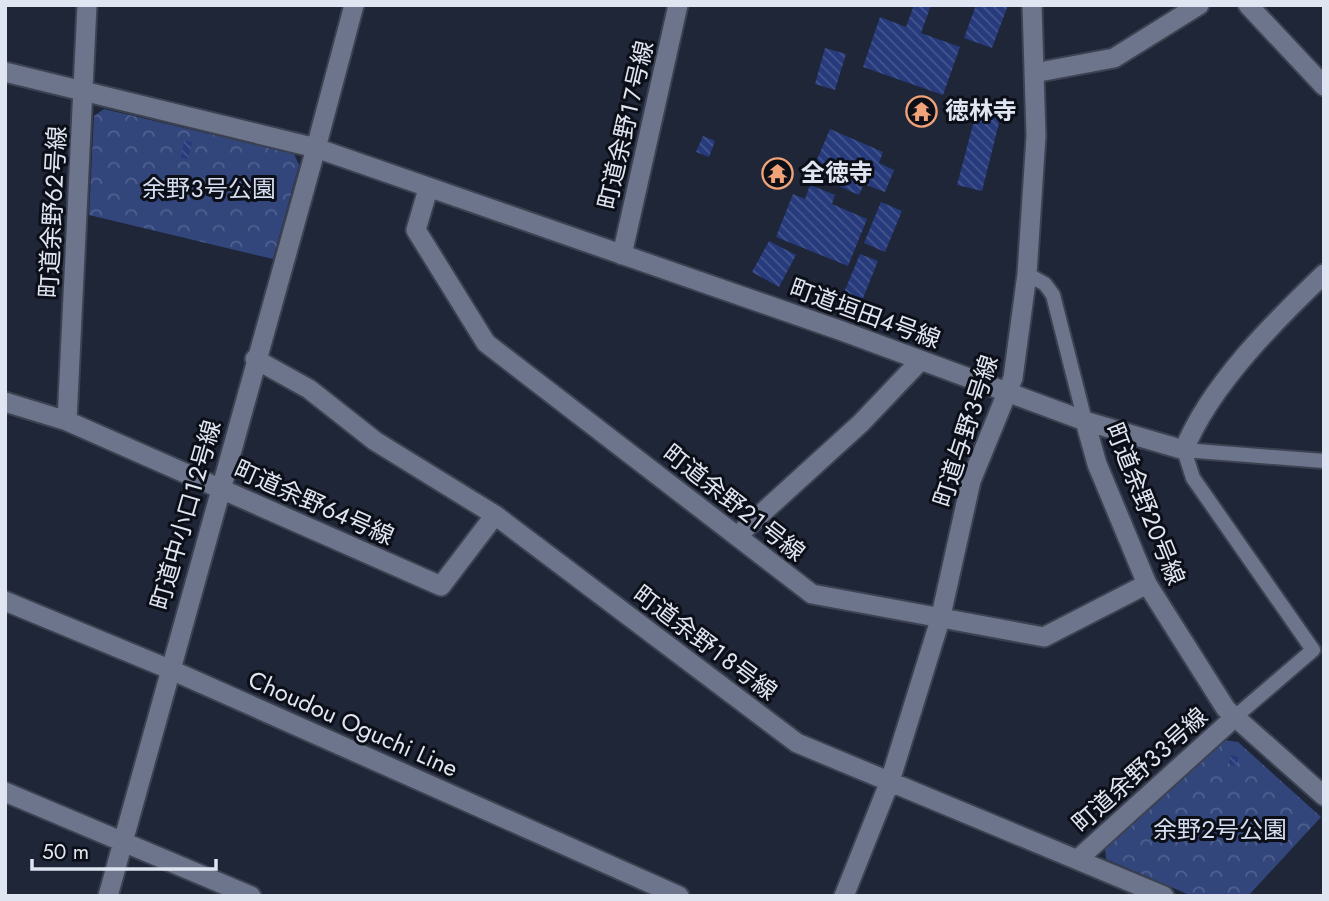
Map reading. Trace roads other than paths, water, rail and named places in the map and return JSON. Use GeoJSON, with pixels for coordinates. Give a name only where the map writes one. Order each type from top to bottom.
{"type":"FeatureCollection","features":[{"type":"Feature","properties":{"kind":"street","name":"町道余野６２号線"},"geometry":{"type":"LineString","coordinates":[[67,421],[87,5]]}},
{"type":"Feature","properties":{"kind":"street","name":"町道中小口１２号線"},"geometry":{"type":"LineString","coordinates":[[108,896],[354,5]]}},
{"type":"Feature","properties":{"kind":"street","name":"町道余野１７号線"},"geometry":{"type":"LineString","coordinates":[[622,255],[678,5]]}},
{"type":"Feature","properties":{"kind":"street","name":"町道与野３号線"},"geometry":{"type":"LineString","coordinates":[[844,896],[890,781],[940,620],[971,481],[1013,378],[1027,274],[1036,136],[1032,5]]}},
{"type":"Feature","properties":{"kind":"street"},"geometry":{"type":"LineString","coordinates":[[1034,74],[1114,58],[1199,5]]}},
{"type":"Feature","properties":{"kind":"street"},"geometry":{"type":"LineString","coordinates":[[1248,5],[1324,86]]}},
{"type":"Feature","properties":{"kind":"street","name":"町道垣田４号線"},"geometry":{"type":"LineString","coordinates":[[5,72],[316,148],[842,331],[1085,421],[1184,450]]}},
{"type":"Feature","properties":{"kind":"street","name":"町道余野２１号線"},"geometry":{"type":"LineString","coordinates":[[428,189],[416,230],[486,343],[812,594],[940,620],[1044,636],[1147,584]]}},
{"type":"Feature","properties":{"kind":"street"},"geometry":{"type":"LineString","coordinates":[[1184,450],[1192,430],[1259,336],[1324,274]]}},
{"type":"Feature","properties":{"kind":"street","name":"町道余野１８号線"},"geometry":{"type":"LineString","coordinates":[[256,359],[309,389],[375,440],[495,515],[797,743],[1164,896]]}},
{"type":"Feature","properties":{"kind":"street"},"geometry":{"type":"LineString","coordinates":[[737,536],[861,423],[920,361]]}},
{"type":"Feature","properties":{"kind":"street","name":"町道余野６４号線"},"geometry":{"type":"LineString","coordinates":[[5,402],[67,421],[441,586],[495,515]]}},
{"type":"Feature","properties":{"kind":"street","name":"町道余野２０号線"},"geometry":{"type":"LineString","coordinates":[[1085,421],[1097,464],[1147,584],[1226,709],[1324,796]]}},
{"type":"Feature","properties":{"kind":"street","name":"Choudou Oguchi Line"},"geometry":{"type":"LineString","coordinates":[[5,601],[169,669],[679,896]]}},
{"type":"Feature","properties":{"kind":"street","name":"町道余野３３号線"},"geometry":{"type":"LineString","coordinates":[[1078,859],[1235,717]]}},
{"type":"Feature","properties":{"kind":"street"},"geometry":{"type":"LineString","coordinates":[[5,792],[123,839],[251,896]]}},
{"type":"Feature","properties":{"kind":"lane"},"geometry":{"type":"LineString","coordinates":[[1027,274],[1045,284],[1053,295],[1085,421]]}},
{"type":"Feature","properties":{"kind":"lane"},"geometry":{"type":"LineString","coordinates":[[1235,717],[1313,650],[1193,478],[1184,450],[1324,461]]}},
{"type":"Feature","properties":{"kind":"place","name":"徳林寺"},"geometry":{"type":"Point","coordinates":[922,111]}},
{"type":"Feature","properties":{"kind":"place","name":"全徳寺"},"geometry":{"type":"Point","coordinates":[778,173]}},
{"type":"Feature","properties":{"kind":"park label","name":"余野３号公園"},"geometry":{"type":"Point","coordinates":[209,189]}},
{"type":"Feature","properties":{"kind":"park label","name":"余野２号公園"},"geometry":{"type":"Point","coordinates":[1220,830]}}]}
